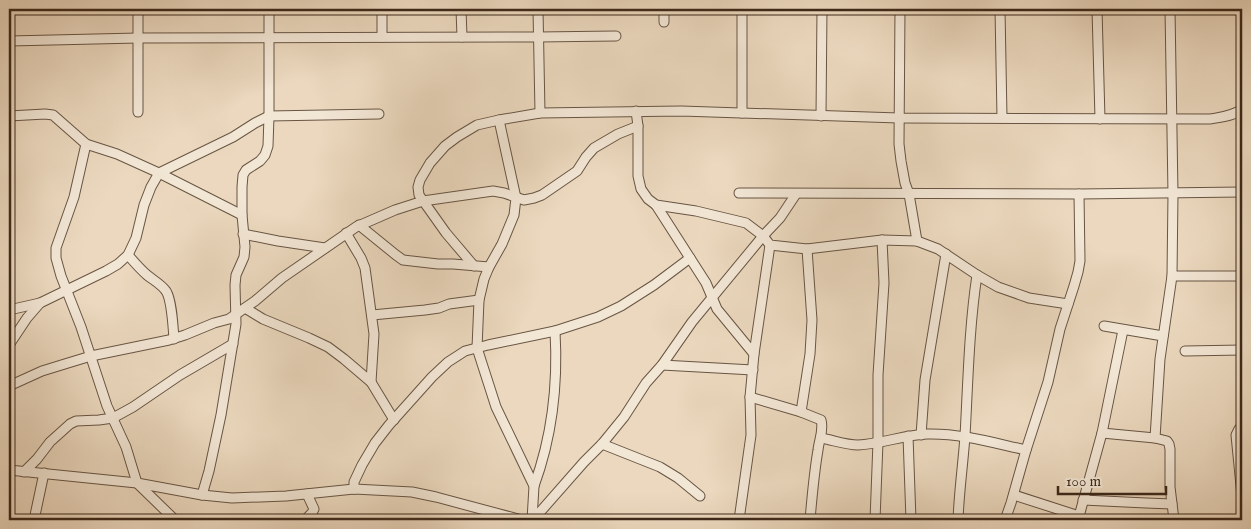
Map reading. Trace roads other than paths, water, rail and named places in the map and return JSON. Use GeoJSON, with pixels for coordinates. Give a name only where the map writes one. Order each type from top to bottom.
{"type":"FeatureCollection","features":[{"type":"Feature","properties":{"kind":"street"},"geometry":{"type":"LineString","coordinates":[[138,9],[138,112]]}},
{"type":"Feature","properties":{"kind":"street"},"geometry":{"type":"LineString","coordinates":[[202,495],[221,415],[236,324],[236,275],[244,257],[245,247],[242,215],[243,175],[246,170],[260,162],[268,146],[269,9]]}},
{"type":"Feature","properties":{"kind":"street"},"geometry":{"type":"LineString","coordinates":[[382,9],[382,37]]}},
{"type":"Feature","properties":{"kind":"street"},"geometry":{"type":"LineString","coordinates":[[461,9],[462,37]]}},
{"type":"Feature","properties":{"kind":"street"},"geometry":{"type":"LineString","coordinates":[[538,9],[540,113]]}},
{"type":"Feature","properties":{"kind":"street"},"geometry":{"type":"LineString","coordinates":[[664,9],[664,22]]}},
{"type":"Feature","properties":{"kind":"street"},"geometry":{"type":"LineString","coordinates":[[742,9],[742,113]]}},
{"type":"Feature","properties":{"kind":"street"},"geometry":{"type":"LineString","coordinates":[[821,116],[822,9]]}},
{"type":"Feature","properties":{"kind":"street"},"geometry":{"type":"LineString","coordinates":[[900,9],[899,144],[917,241]]}},
{"type":"Feature","properties":{"kind":"street"},"geometry":{"type":"LineString","coordinates":[[1000,9],[1002,118]]}},
{"type":"Feature","properties":{"kind":"street"},"geometry":{"type":"LineString","coordinates":[[1097,9],[1100,119]]}},
{"type":"Feature","properties":{"kind":"street"},"geometry":{"type":"LineString","coordinates":[[1154,438],[1160,359],[1172,276],[1173,194],[1170,9]]}},
{"type":"Feature","properties":{"kind":"street"},"geometry":{"type":"LineString","coordinates":[[9,41],[138,38],[616,36]]}},
{"type":"Feature","properties":{"kind":"street"},"geometry":{"type":"LineString","coordinates":[[474,266],[446,234],[419,195],[418,187],[430,163],[445,146],[477,125],[500,120],[540,113],[681,111],[899,118],[1210,120],[1230,115],[1242,109]]}},
{"type":"Feature","properties":{"kind":"street"},"geometry":{"type":"LineString","coordinates":[[636,112],[638,126],[638,176],[641,189],[648,199],[656,205],[706,283],[717,309],[754,354]]}},
{"type":"Feature","properties":{"kind":"street"},"geometry":{"type":"LineString","coordinates":[[9,116],[45,114],[53,116],[86,144],[117,154],[159,173],[242,215]]}},
{"type":"Feature","properties":{"kind":"street"},"geometry":{"type":"LineString","coordinates":[[9,310],[40,303],[106,271],[128,255],[136,238],[144,205],[159,173],[233,137],[269,116],[379,114]]}},
{"type":"Feature","properties":{"kind":"street"},"geometry":{"type":"LineString","coordinates":[[500,120],[516,198],[514,215],[484,279],[480,300],[477,348],[496,407],[534,486]]}},
{"type":"Feature","properties":{"kind":"street"},"geometry":{"type":"LineString","coordinates":[[9,386],[42,372],[91,356],[174,339],[229,319],[282,278],[346,233],[359,225],[395,210],[423,201],[493,191],[524,200],[542,195],[577,171],[594,148],[618,134],[638,126]]}},
{"type":"Feature","properties":{"kind":"street"},"geometry":{"type":"LineString","coordinates":[[86,144],[74,197],[56,248],[56,258],[107,406],[126,447],[137,483],[175,520]]}},
{"type":"Feature","properties":{"kind":"street"},"geometry":{"type":"LineString","coordinates":[[739,193],[1173,194],[1242,192]]}},
{"type":"Feature","properties":{"kind":"street"},"geometry":{"type":"LineString","coordinates":[[533,520],[624,417],[646,383],[662,365],[692,322],[780,218],[796,194]]}},
{"type":"Feature","properties":{"kind":"street"},"geometry":{"type":"LineString","coordinates":[[1005,520],[1048,382],[1060,329],[1078,272],[1080,262],[1078,194]]}},
{"type":"Feature","properties":{"kind":"street"},"geometry":{"type":"LineString","coordinates":[[656,205],[696,210],[746,223],[763,236],[770,245],[754,354],[750,397],[750,435],[739,520]]}},
{"type":"Feature","properties":{"kind":"street"},"geometry":{"type":"LineString","coordinates":[[359,225],[403,260],[489,267]]}},
{"type":"Feature","properties":{"kind":"street"},"geometry":{"type":"LineString","coordinates":[[346,233],[365,268],[372,315],[374,346],[371,382]]}},
{"type":"Feature","properties":{"kind":"street"},"geometry":{"type":"LineString","coordinates":[[243,234],[325,248]]}},
{"type":"Feature","properties":{"kind":"street"},"geometry":{"type":"LineString","coordinates":[[770,245],[808,248],[882,240],[917,241],[930,245],[946,254],[998,287],[1029,298],[1068,304]]}},
{"type":"Feature","properties":{"kind":"street"},"geometry":{"type":"LineString","coordinates":[[875,520],[879,366],[884,283],[882,240]]}},
{"type":"Feature","properties":{"kind":"street"},"geometry":{"type":"LineString","coordinates":[[801,412],[810,354],[812,320],[808,248]]}},
{"type":"Feature","properties":{"kind":"street"},"geometry":{"type":"LineString","coordinates":[[921,435],[926,380],[946,254]]}},
{"type":"Feature","properties":{"kind":"street"},"geometry":{"type":"LineString","coordinates":[[128,255],[138,267],[166,291],[169,299],[174,339]]}},
{"type":"Feature","properties":{"kind":"street"},"geometry":{"type":"LineString","coordinates":[[354,489],[354,482],[375,443],[432,377],[448,362],[465,351],[555,330],[598,317],[621,306],[654,285],[690,258]]}},
{"type":"Feature","properties":{"kind":"street"},"geometry":{"type":"LineString","coordinates":[[958,520],[968,373],[978,275]]}},
{"type":"Feature","properties":{"kind":"street"},"geometry":{"type":"LineString","coordinates":[[1172,276],[1242,276]]}},
{"type":"Feature","properties":{"kind":"street"},"geometry":{"type":"LineString","coordinates":[[372,315],[425,310],[449,304],[480,300]]}},
{"type":"Feature","properties":{"kind":"street"},"geometry":{"type":"LineString","coordinates":[[9,345],[27,318],[40,303]]}},
{"type":"Feature","properties":{"kind":"street"},"geometry":{"type":"LineString","coordinates":[[245,308],[263,319],[309,338],[344,359],[371,382],[394,420]]}},
{"type":"Feature","properties":{"kind":"street"},"geometry":{"type":"LineString","coordinates":[[1104,326],[1163,336]]}},
{"type":"Feature","properties":{"kind":"street"},"geometry":{"type":"LineString","coordinates":[[533,520],[534,486],[540,469],[551,415],[556,353],[555,330]]}},
{"type":"Feature","properties":{"kind":"street"},"geometry":{"type":"LineString","coordinates":[[1014,495],[1079,518],[1102,433],[1123,330]]}},
{"type":"Feature","properties":{"kind":"street"},"geometry":{"type":"LineString","coordinates":[[24,472],[50,442],[70,424],[76,421],[113,418],[233,344]]}},
{"type":"Feature","properties":{"kind":"street"},"geometry":{"type":"LineString","coordinates":[[1185,351],[1242,350]]}},
{"type":"Feature","properties":{"kind":"street"},"geometry":{"type":"LineString","coordinates":[[662,365],[753,370]]}},
{"type":"Feature","properties":{"kind":"street"},"geometry":{"type":"LineString","coordinates":[[750,397],[821,420],[823,425],[812,490],[810,520]]}},
{"type":"Feature","properties":{"kind":"street"},"geometry":{"type":"LineString","coordinates":[[1242,428],[1239,429],[1236,436],[1242,496]]}},
{"type":"Feature","properties":{"kind":"street"},"geometry":{"type":"LineString","coordinates":[[1102,433],[1167,441],[1170,449],[1170,487],[1174,520]]}},
{"type":"Feature","properties":{"kind":"street"},"geometry":{"type":"LineString","coordinates":[[821,438],[857,445],[908,436],[945,434],[1026,450]]}},
{"type":"Feature","properties":{"kind":"street"},"geometry":{"type":"LineString","coordinates":[[908,436],[911,520]]}},
{"type":"Feature","properties":{"kind":"street"},"geometry":{"type":"LineString","coordinates":[[602,444],[660,467],[678,478],[700,496]]}},
{"type":"Feature","properties":{"kind":"street"},"geometry":{"type":"LineString","coordinates":[[9,470],[137,483],[202,495],[232,498],[262,498],[354,489],[412,492],[522,520]]}},
{"type":"Feature","properties":{"kind":"street"},"geometry":{"type":"LineString","coordinates":[[34,520],[44,473]]}},
{"type":"Feature","properties":{"kind":"street"},"geometry":{"type":"LineString","coordinates":[[305,520],[314,509],[307,494]]}},
{"type":"Feature","properties":{"kind":"street"},"geometry":{"type":"LineString","coordinates":[[1084,500],[1172,504]]}}]}
